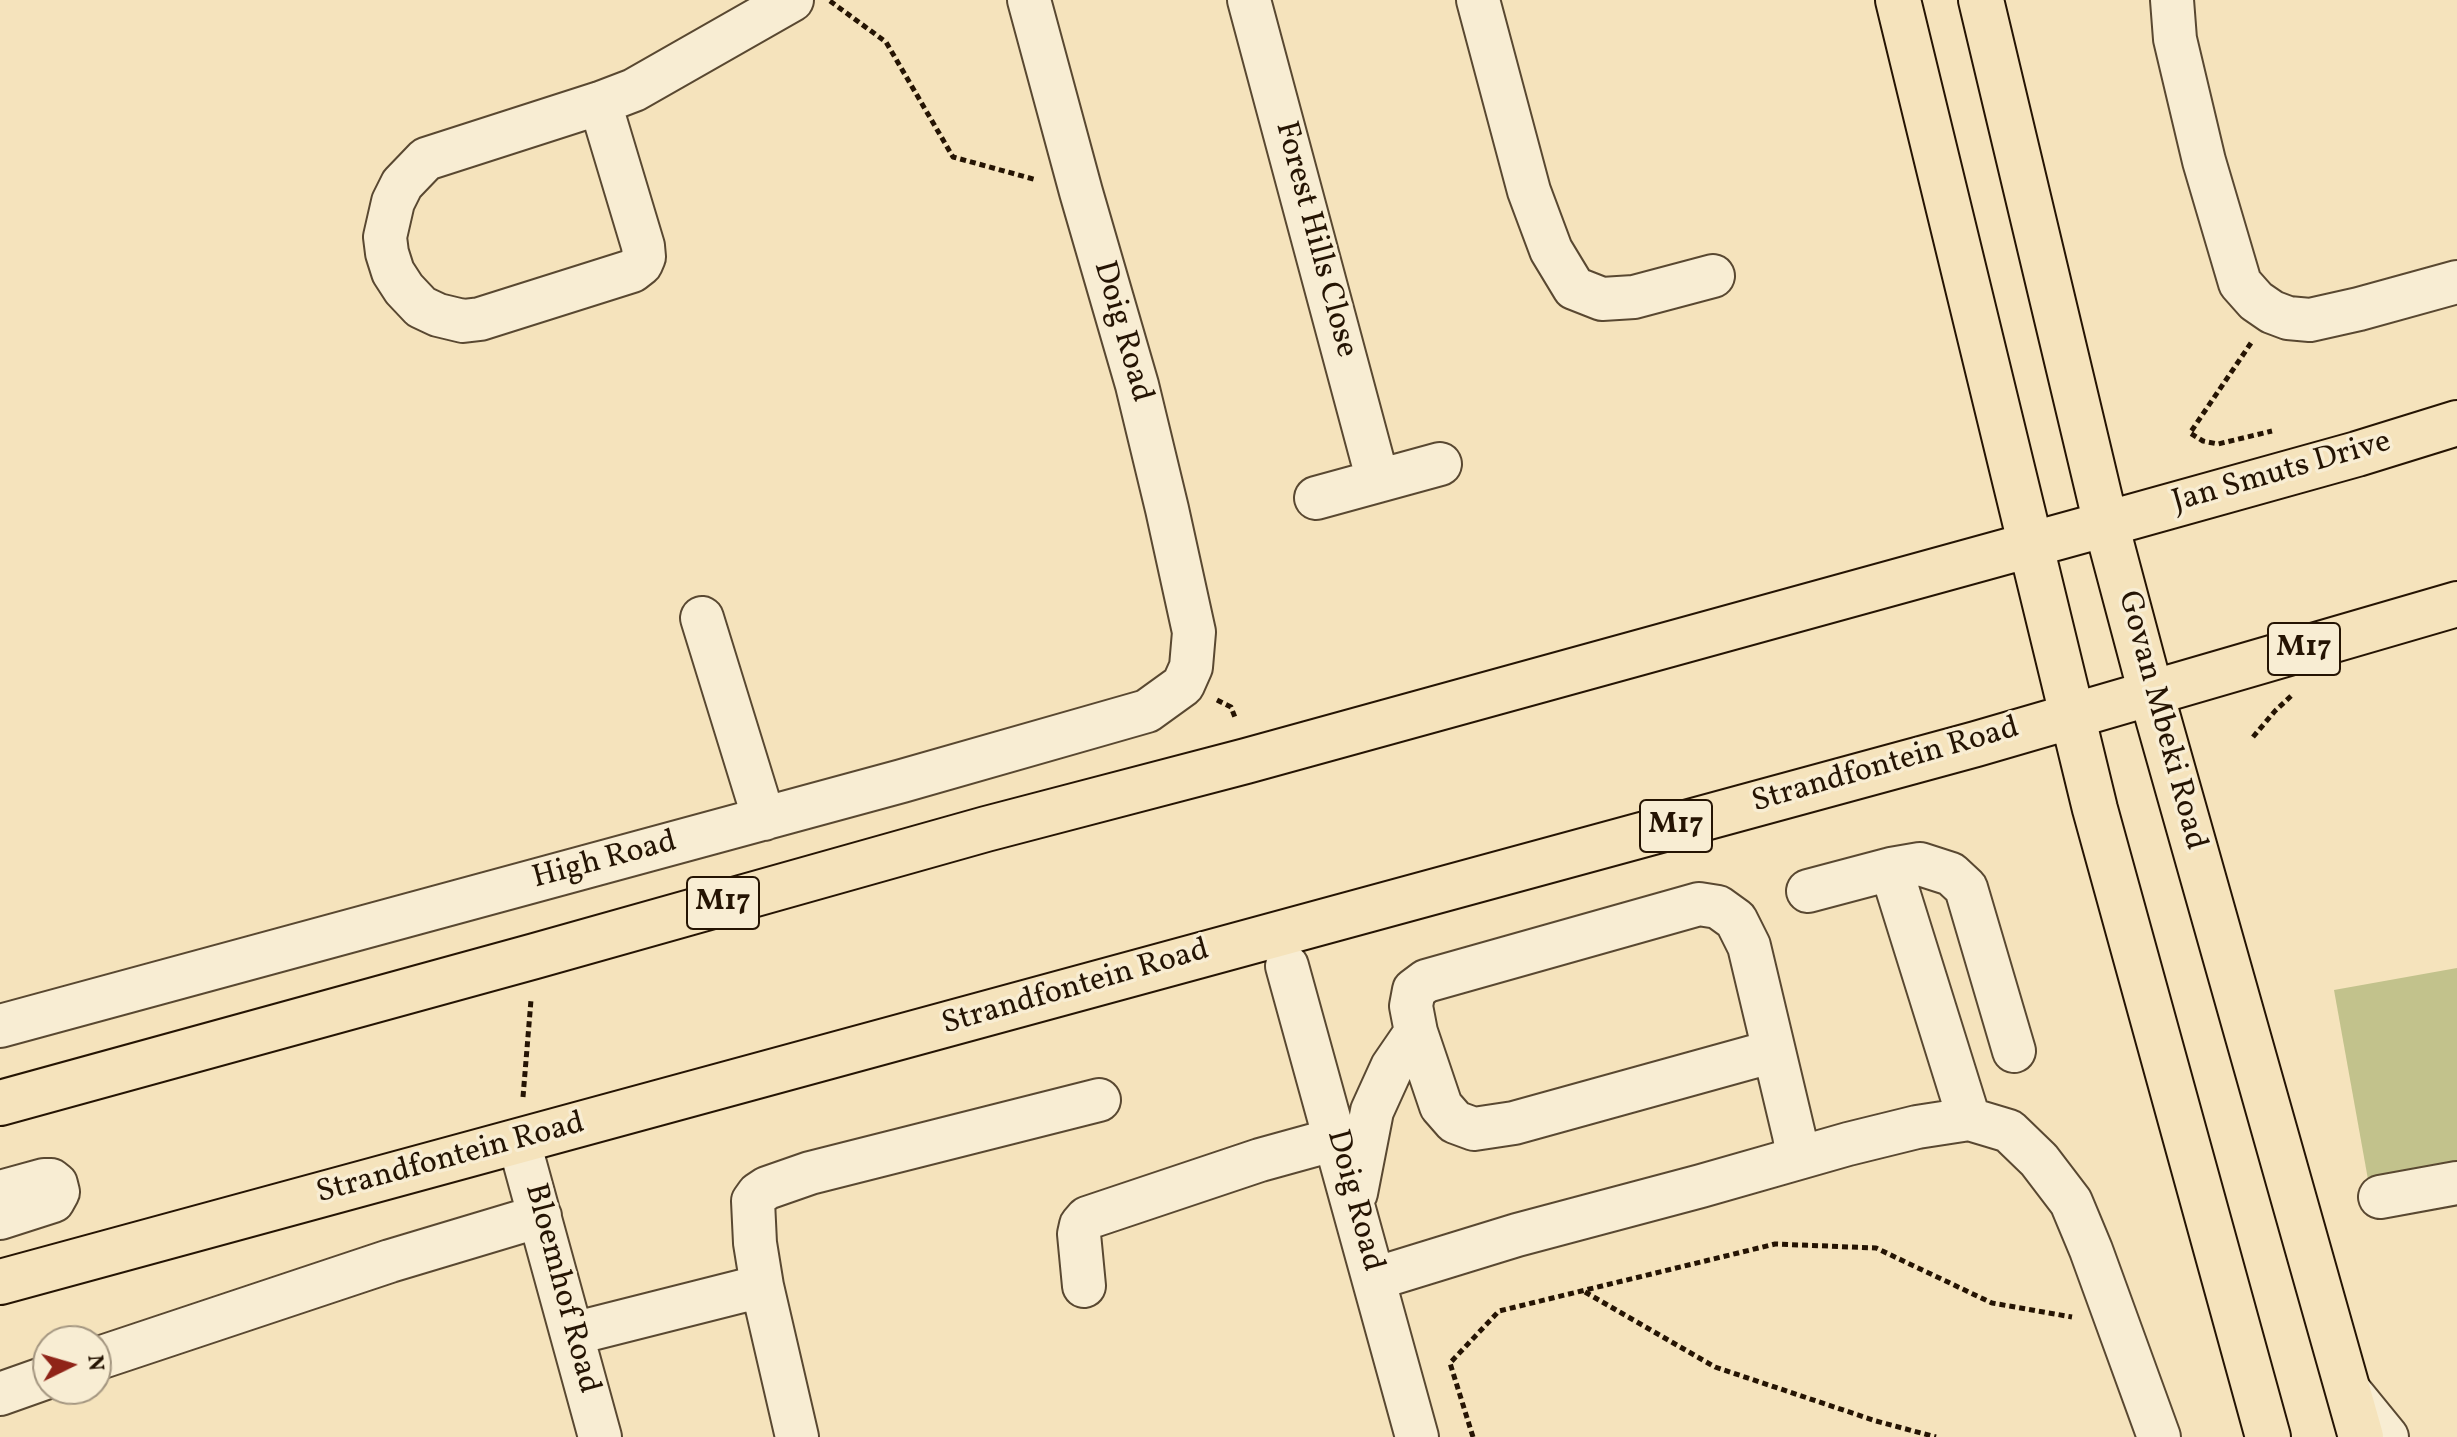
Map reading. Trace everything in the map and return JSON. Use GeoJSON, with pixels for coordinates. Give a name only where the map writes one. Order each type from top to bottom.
{"type":"FeatureCollection","features":[{"type":"Feature","properties":{"kind":"main road"},"geometry":{"type":"LineString","coordinates":[[1898,0],[2095,809],[2268,1437]]}},
{"type":"Feature","properties":{"kind":"main road","name":"Govan Mbeki Road"},"geometry":{"type":"LineString","coordinates":[[1981,0],[2106,524],[2361,1437]]}},
{"type":"Feature","properties":{"kind":"main road","name":"Jan Smuts Drive"},"geometry":{"type":"LineString","coordinates":[[2106,524],[2457,423]]}},
{"type":"Feature","properties":{"kind":"main road","name":"M17"},"geometry":{"type":"LineString","coordinates":[[0,1103],[986,829],[1246,761],[2106,524]]}},
{"type":"Feature","properties":{"kind":"main road","name":"M17"},"geometry":{"type":"LineString","coordinates":[[2151,693],[2457,604]]}},
{"type":"Feature","properties":{"kind":"main road","name":"Strandfontein Road"},"geometry":{"type":"LineString","coordinates":[[0,1282],[1961,748],[2151,693]]}},
{"type":"Feature","properties":{"kind":"street"},"geometry":{"type":"LineString","coordinates":[[600,103],[643,246],[641,264],[632,271],[480,319],[463,321],[421,307],[393,272],[385,237],[393,202],[402,184],[426,159],[634,90],[792,0]]}},
{"type":"Feature","properties":{"kind":"street","name":"Doig Road"},"geometry":{"type":"LineString","coordinates":[[1029,0],[1137,385],[1194,632],[1191,667]]}},
{"type":"Feature","properties":{"kind":"street","name":"Forest Hills Close"},"geometry":{"type":"LineString","coordinates":[[1249,0],[1378,481]]}},
{"type":"Feature","properties":{"kind":"street"},"geometry":{"type":"LineString","coordinates":[[1478,0],[1529,191],[1551,250],[1574,288],[1602,299],[1634,297],[1713,276]]}},
{"type":"Feature","properties":{"kind":"street"},"geometry":{"type":"LineString","coordinates":[[2172,0],[2175,39],[2204,161],[2240,283],[2256,301],[2288,318],[2310,320],[2457,282]]}},
{"type":"Feature","properties":{"kind":"street"},"geometry":{"type":"LineString","coordinates":[[1316,498],[1440,464]]}},
{"type":"Feature","properties":{"kind":"street"},"geometry":{"type":"LineString","coordinates":[[702,618],[764,819]]}},
{"type":"Feature","properties":{"kind":"street","name":"High Road"},"geometry":{"type":"LineString","coordinates":[[0,1026],[764,819],[1147,711],[1183,685],[1191,667]]}},
{"type":"Feature","properties":{"kind":"street"},"geometry":{"type":"LineString","coordinates":[[1808,891],[1920,864],[1951,874],[1966,888],[2014,1051]]}},
{"type":"Feature","properties":{"kind":"street"},"geometry":{"type":"LineString","coordinates":[[1891,869],[1969,1119]]}},
{"type":"Feature","properties":{"kind":"street"},"geometry":{"type":"LineString","coordinates":[[1774,1051],[1514,1123],[1474,1129],[1455,1122],[1441,1106],[1416,1032],[1411,1006],[1414,990],[1426,981],[1699,904],[1718,907],[1736,920],[1749,946],[1774,1051],[1798,1157]]}},
{"type":"Feature","properties":{"kind":"street","name":"Doig Road"},"geometry":{"type":"LineString","coordinates":[[1287,966],[1417,1437]]}},
{"type":"Feature","properties":{"kind":"street"},"geometry":{"type":"LineString","coordinates":[[1354,1206],[1372,1111],[1392,1067],[1416,1032]]}},
{"type":"Feature","properties":{"kind":"street"},"geometry":{"type":"LineString","coordinates":[[797,1437],[755,1243],[753,1201],[758,1194],[810,1173],[1099,1100]]}},
{"type":"Feature","properties":{"kind":"street"},"geometry":{"type":"LineString","coordinates":[[1374,1279],[1517,1235],[1798,1157],[1917,1127],[1969,1119],[2009,1131],[2039,1160],[2071,1202],[2159,1437]]}},
{"type":"Feature","properties":{"kind":"street"},"geometry":{"type":"LineString","coordinates":[[1084,1286],[1079,1234],[1087,1218],[1260,1160],[1336,1139]]}},
{"type":"Feature","properties":{"kind":"street","name":"Bloemhof Road"},"geometry":{"type":"LineString","coordinates":[[519,1142],[600,1437]]}},
{"type":"Feature","properties":{"kind":"street"},"geometry":{"type":"LineString","coordinates":[[0,1192],[44,1180],[56,1184],[58,1192],[53,1201],[0,1218]]}},
{"type":"Feature","properties":{"kind":"street"},"geometry":{"type":"LineString","coordinates":[[2380,1197],[2457,1183]]}},
{"type":"Feature","properties":{"kind":"street"},"geometry":{"type":"LineString","coordinates":[[112,1354],[390,1261],[540,1216]]}},
{"type":"Feature","properties":{"kind":"street"},"geometry":{"type":"LineString","coordinates":[[572,1334],[762,1286]]}},
{"type":"Feature","properties":{"kind":"street"},"geometry":{"type":"LineString","coordinates":[[0,1394],[32,1383]]}},
{"type":"Feature","properties":{"kind":"street"},"geometry":{"type":"LineString","coordinates":[[2347,1388],[2387,1437]]}},
{"type":"Feature","properties":{"kind":"path"},"geometry":{"type":"LineString","coordinates":[[829,0],[886,42],[953,157],[1081,192]]}},
{"type":"Feature","properties":{"kind":"path"},"geometry":{"type":"LineString","coordinates":[[2190,433],[2272,312]]}},
{"type":"Feature","properties":{"kind":"path"},"geometry":{"type":"LineString","coordinates":[[519,1142],[535,956]]}},
{"type":"Feature","properties":{"kind":"path"},"geometry":{"type":"LineString","coordinates":[[1473,1437],[1450,1363],[1499,1311],[1775,1244],[1876,1248],[1992,1303],[2079,1318]]}},
{"type":"Feature","properties":{"kind":"path"},"geometry":{"type":"LineString","coordinates":[[1584,1292],[1715,1367],[1876,1421],[1936,1437]]}},
{"type":"Feature","properties":{"kind":"green space"},"geometry":{"type":"Polygon","coordinates":[[[2457,968],[2457,1169],[2369,1185],[2334,990],[2457,968]]]}}]}
